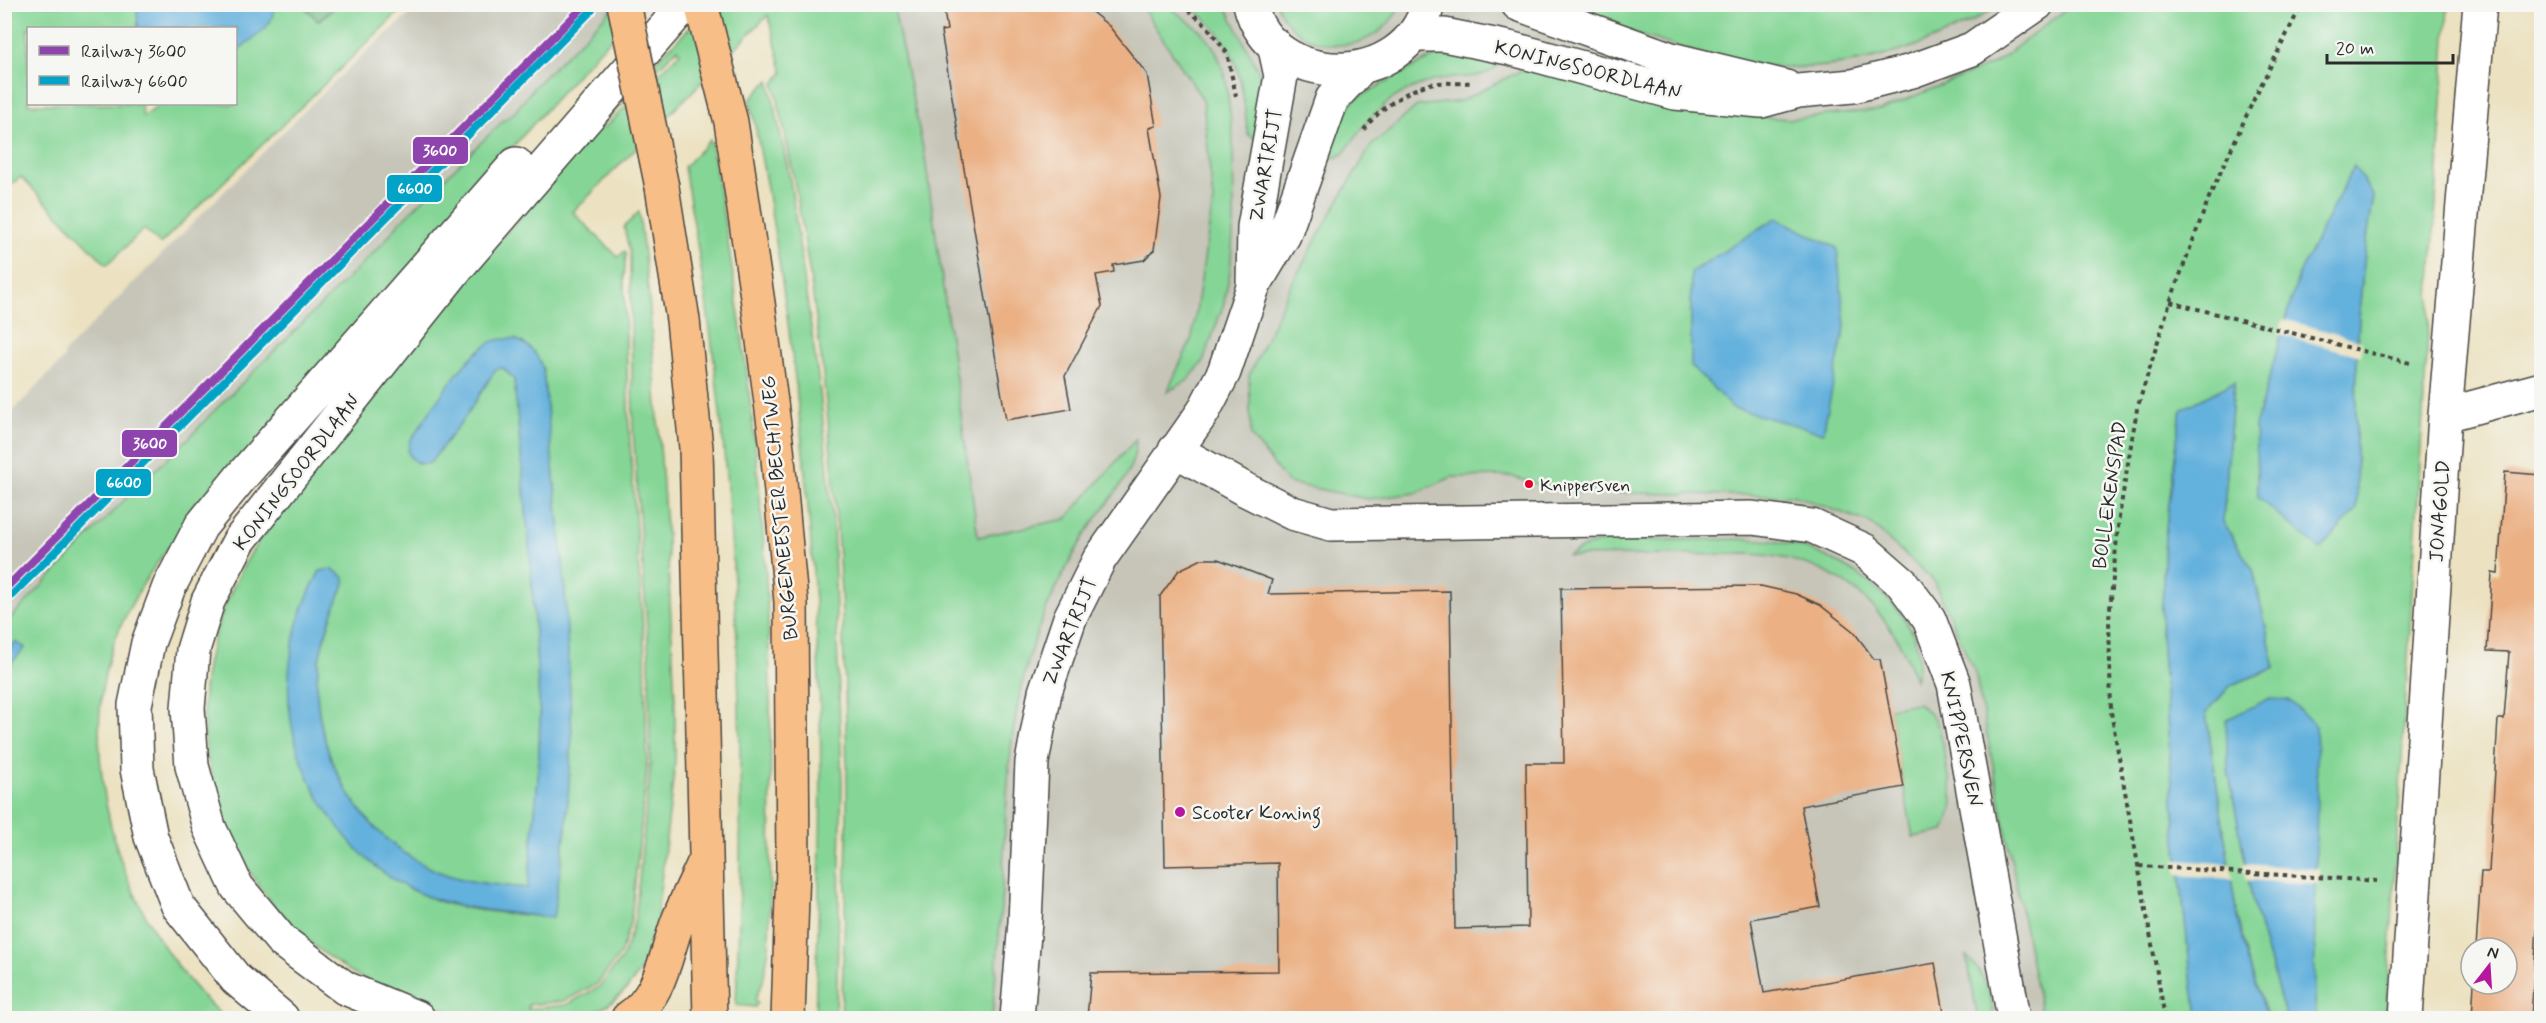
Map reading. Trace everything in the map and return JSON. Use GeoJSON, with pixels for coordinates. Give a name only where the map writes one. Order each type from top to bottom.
{"type":"FeatureCollection","features":[{"type":"Feature","properties":{"kind":"main road"},"geometry":{"type":"LineString","coordinates":[[624,4],[662,187],[683,320],[696,448],[710,1018]]}},
{"type":"Feature","properties":{"kind":"main road","name":"BURGEMEESTER BECHTWEG"},"geometry":{"type":"LineString","coordinates":[[701,4],[731,122],[775,437],[791,602],[793,867],[788,1018]]}},
{"type":"Feature","properties":{"kind":"main road"},"geometry":{"type":"LineString","coordinates":[[628,1018],[637,1012],[663,975],[677,921],[707,855]]}},
{"type":"Feature","properties":{"kind":"street","name":"KONINGSOORDLAAN"},"geometry":{"type":"LineString","coordinates":[[282,1018],[236,979],[178,906],[151,837],[137,770],[135,705],[153,632],[169,587],[201,526],[241,477],[658,4]]}},
{"type":"Feature","properties":{"kind":"street","name":"KONINGSOORDLAAN"},"geometry":{"type":"LineString","coordinates":[[418,1018],[345,988],[282,941],[237,887],[209,827],[192,766],[188,708],[193,650],[208,601],[239,541],[456,269],[667,25],[688,4]]}},
{"type":"Feature","properties":{"kind":"street"},"geometry":{"type":"LineString","coordinates":[[1250,4],[1260,28],[1274,44],[1299,62],[1329,70],[1360,69],[1380,62],[1398,51],[1413,35],[1426,13],[1428,4]]}},
{"type":"Feature","properties":{"kind":"street","name":"KONINGSOORDLAAN"},"geometry":{"type":"LineString","coordinates":[[1518,4],[1671,60],[1798,91]]}},
{"type":"Feature","properties":{"kind":"street","name":"KONINGSOORDLAAN"},"geometry":{"type":"LineString","coordinates":[[1413,35],[1444,35],[1509,48],[1675,93],[1761,101],[1798,91],[1853,86],[1912,72],[1972,50],[2037,4]]}},
{"type":"Feature","properties":{"kind":"street","name":"JONAGOLD"},"geometry":{"type":"LineString","coordinates":[[2406,1018],[2445,415],[2480,4]]}},
{"type":"Feature","properties":{"kind":"street","name":"ZWARTRIJT"},"geometry":{"type":"LineString","coordinates":[[1253,287],[1254,227],[1281,76],[1274,44]]}},
{"type":"Feature","properties":{"kind":"street","name":"ZWARTRIJT"},"geometry":{"type":"LineString","coordinates":[[1017,1018],[1025,922],[1032,762],[1045,692],[1070,618],[1099,560],[1203,412],[1224,372],[1253,287],[1284,236],[1332,99],[1360,69]]}},
{"type":"Feature","properties":{"kind":"street"},"geometry":{"type":"LineString","coordinates":[[2445,415],[2541,389]]}},
{"type":"Feature","properties":{"kind":"street","name":"KNIPPERSVEN"},"geometry":{"type":"LineString","coordinates":[[1175,450],[1292,513],[1331,524],[1752,518],[1812,526],[1864,550],[1902,583],[1929,620],[1954,684],[2014,1018]]}},
{"type":"Feature","properties":{"kind":"path","name":"BOLLEKENSPAD"},"geometry":{"type":"LineString","coordinates":[[2165,1018],[2111,712],[2109,619],[2119,517],[2137,409],[2170,302],[2210,195],[2254,99],[2302,4]]}},
{"type":"Feature","properties":{"kind":"path"},"geometry":{"type":"LineString","coordinates":[[1358,140],[1371,120],[1398,98],[1430,84],[1468,83],[1488,79],[1502,71],[1509,48]]}},
{"type":"Feature","properties":{"kind":"path"},"geometry":{"type":"LineString","coordinates":[[2170,302],[2449,373]]}},
{"type":"Feature","properties":{"kind":"path"},"geometry":{"type":"LineString","coordinates":[[2139,866],[2416,884]]}},
{"type":"Feature","properties":{"kind":"shaded area"},"geometry":{"type":"Polygon","coordinates":[[[421,5],[616,5],[534,87],[515,112],[505,119],[399,223],[384,242],[132,492],[5,624],[5,419],[65,357],[63,354],[300,115],[363,54],[421,5]]]}},
{"type":"Feature","properties":{"kind":"shaded area"},"geometry":{"type":"Polygon","coordinates":[[[880,5],[2072,5],[1995,63],[1881,110],[1788,119],[1673,110],[1528,68],[1461,101],[1417,106],[1371,146],[1288,291],[1249,376],[1416,493],[1452,477],[1510,476],[1563,492],[1796,496],[1870,523],[1933,580],[1975,672],[2042,1018],[967,1018],[880,5]]]}},
{"type":"Feature","properties":{"kind":"green space"},"geometry":{"type":"Polygon","coordinates":[[[4,5],[137,5],[138,27],[27,27],[27,105],[141,105],[143,117],[160,105],[237,105],[237,50],[266,26],[273,13],[274,5],[303,5],[318,21],[338,5],[406,5],[160,244],[144,229],[107,265],[21,177],[5,189],[4,5]]]}},
{"type":"Feature","properties":{"kind":"green space"},"geometry":{"type":"Polygon","coordinates":[[[303,5],[338,5],[318,21],[303,5]]]}},
{"type":"Feature","properties":{"kind":"green space"},"geometry":{"type":"Polygon","coordinates":[[[616,5],[645,5],[545,110],[185,526],[166,550],[134,600],[110,654],[101,697],[99,740],[103,784],[119,854],[140,906],[154,931],[186,977],[224,1018],[5,1018],[5,670],[25,648],[16,642],[5,652],[5,624],[132,492],[384,242],[399,223],[505,119],[515,112],[534,87],[616,5]]]}},
{"type":"Feature","properties":{"kind":"green space"},"geometry":{"type":"Polygon","coordinates":[[[713,5],[893,5],[925,158],[978,537],[1066,519],[1136,439],[1135,453],[1125,478],[1086,533],[1055,590],[1034,641],[1025,673],[1009,769],[992,1018],[841,1018],[847,782],[842,606],[836,518],[829,430],[807,255],[774,83],[783,73],[768,15],[573,212],[618,257],[625,251],[626,254],[624,278],[629,429],[645,656],[647,769],[631,920],[620,955],[597,984],[564,1001],[528,1005],[528,1009],[566,1005],[599,987],[623,957],[635,920],[650,770],[649,656],[633,429],[630,254],[624,227],[639,212],[649,298],[667,540],[675,700],[675,763],[655,933],[636,977],[627,989],[603,1008],[588,1014],[560,1019],[469,1014],[418,1002],[371,983],[328,956],[289,923],[257,883],[232,838],[214,787],[204,726],[207,666],[221,615],[235,583],[261,537],[453,293],[660,57],[713,5]],[[677,49],[601,126],[604,128],[680,53],[677,49]],[[515,339],[410,457],[419,464],[496,369],[503,368],[514,379],[530,553],[540,718],[538,779],[528,888],[474,882],[443,874],[413,859],[386,839],[362,813],[343,784],[329,753],[320,719],[317,686],[320,652],[331,617],[292,653],[289,699],[294,731],[303,762],[317,792],[334,820],[379,868],[405,886],[435,900],[478,910],[553,918],[566,828],[572,736],[564,573],[543,370],[533,351],[515,339]]]}},
{"type":"Feature","properties":{"kind":"green space"},"geometry":{"type":"Polygon","coordinates":[[[1135,5],[1167,5],[1201,31],[1209,41],[1216,51],[1225,75],[1233,135],[1234,222],[1230,272],[1224,303],[1203,362],[1187,381],[1167,392],[1192,338],[1213,201],[1203,100],[1144,10],[1135,5]]]}},
{"type":"Feature","properties":{"kind":"green space"},"geometry":{"type":"Polygon","coordinates":[[[1189,5],[1225,5],[1260,74],[1263,88],[1254,139],[1248,134],[1239,77],[1228,47],[1206,19],[1189,5]]]}},
{"type":"Feature","properties":{"kind":"green space"},"geometry":{"type":"Polygon","coordinates":[[[1277,5],[1400,5],[1389,22],[1374,35],[1357,43],[1338,45],[1320,43],[1302,35],[1288,23],[1277,5]]]}},
{"type":"Feature","properties":{"kind":"green space"},"geometry":{"type":"Polygon","coordinates":[[[1546,5],[2001,5],[1949,32],[1867,60],[1838,65],[1780,67],[1746,65],[1711,57],[1546,5]]]}},
{"type":"Feature","properties":{"kind":"green space"},"geometry":{"type":"Polygon","coordinates":[[[2072,5],[2448,5],[2386,1018],[2316,1018],[2314,971],[2228,769],[2253,904],[2286,1018],[2268,1018],[2248,962],[2237,917],[2206,713],[2231,685],[2275,668],[2253,570],[2223,523],[2234,382],[2181,410],[2165,536],[2161,635],[2176,839],[2193,994],[2201,1018],[2042,1018],[1975,672],[1933,580],[1870,523],[1796,496],[1563,492],[1510,476],[1452,477],[1416,493],[1368,499],[1288,483],[1251,436],[1249,376],[1288,291],[1371,146],[1417,106],[1461,101],[1528,67],[1673,110],[1788,119],[1881,110],[1995,63],[2072,5]],[[2374,197],[2299,274],[2357,508],[2357,352],[2367,235],[2374,197]]]}},
{"type":"Feature","properties":{"kind":"green space"},"geometry":{"type":"Polygon","coordinates":[[[1457,54],[1499,62],[1497,67],[1486,74],[1431,82],[1400,94],[1376,113],[1344,153],[1338,157],[1325,158],[1340,119],[1355,99],[1434,57],[1457,54]]]}},
{"type":"Feature","properties":{"kind":"green space"},"geometry":{"type":"Polygon","coordinates":[[[769,80],[790,179],[820,391],[833,522],[842,784],[836,1018],[815,1018],[821,792],[818,657],[809,517],[795,377],[775,238],[750,100],[769,80]]]}},
{"type":"Feature","properties":{"kind":"green space"},"geometry":{"type":"Polygon","coordinates":[[[710,140],[747,378],[765,558],[771,782],[769,948],[755,1007],[736,1005],[740,773],[736,618],[725,463],[714,359],[684,167],[710,140]]]}},
{"type":"Feature","properties":{"kind":"green space"},"geometry":{"type":"Polygon","coordinates":[[[1747,539],[1779,542],[1810,550],[1850,569],[1870,583],[1904,618],[1914,638],[1918,658],[1915,680],[1890,628],[1873,607],[1832,575],[1807,565],[1780,557],[1751,554],[1567,556],[1587,546],[1607,541],[1747,539]]]}},
{"type":"Feature","properties":{"kind":"green space"},"geometry":{"type":"Polygon","coordinates":[[[1918,703],[1935,719],[1940,730],[1953,800],[1952,811],[1944,831],[1913,837],[1889,708],[1918,703]]]}},
{"type":"Feature","properties":{"kind":"green space"},"geometry":{"type":"Polygon","coordinates":[[[1966,956],[1983,977],[1994,1018],[1978,1018],[1966,956]]]}},
{"type":"Feature","properties":{"kind":"water"},"geometry":{"type":"Polygon","coordinates":[[[137,5],[274,5],[271,20],[267,26],[237,50],[237,27],[138,27],[137,5]]]}},
{"type":"Feature","properties":{"kind":"water"},"geometry":{"type":"Polygon","coordinates":[[[2354,166],[2374,197],[2367,235],[2359,313],[2356,391],[2357,509],[2320,549],[2258,498],[2255,426],[2299,274],[2354,166]]]}},
{"type":"Feature","properties":{"kind":"water"},"geometry":{"type":"Polygon","coordinates":[[[1776,218],[1837,248],[1845,326],[1823,433],[1733,408],[1691,366],[1691,272],[1776,218]]]}},
{"type":"Feature","properties":{"kind":"water"},"geometry":{"type":"Polygon","coordinates":[[[515,339],[533,351],[543,370],[564,573],[572,736],[566,828],[553,918],[454,905],[417,892],[379,869],[343,834],[315,791],[296,744],[289,702],[293,643],[304,605],[320,571],[332,569],[343,576],[345,582],[328,624],[321,651],[317,682],[319,714],[326,745],[355,803],[399,850],[426,866],[463,879],[528,888],[538,779],[540,718],[530,553],[514,379],[503,368],[496,369],[466,416],[430,463],[417,462],[408,452],[410,441],[466,363],[491,342],[515,339]]]}},
{"type":"Feature","properties":{"kind":"water"},"geometry":{"type":"Polygon","coordinates":[[[2234,382],[2223,522],[2253,570],[2275,668],[2231,685],[2206,713],[2237,917],[2248,962],[2268,1018],[2201,1018],[2193,994],[2176,839],[2161,635],[2165,536],[2181,410],[2234,382]]]}},
{"type":"Feature","properties":{"kind":"water"},"geometry":{"type":"Polygon","coordinates":[[[16,642],[25,648],[5,670],[5,652],[16,642]]]}},
{"type":"Feature","properties":{"kind":"water"},"geometry":{"type":"Polygon","coordinates":[[[2268,699],[2289,700],[2316,726],[2314,945],[2316,1018],[2286,1018],[2253,904],[2228,769],[2226,720],[2268,699]]]}},
{"type":"Feature","properties":{"kind":"pier"},"geometry":{"type":"Polygon","coordinates":[[[2283,319],[2362,341],[2361,356],[2278,334],[2283,319]]]}},
{"type":"Feature","properties":{"kind":"pier"},"geometry":{"type":"Polygon","coordinates":[[[2175,860],[2230,864],[2233,879],[2177,875],[2175,860]]]}},
{"type":"Feature","properties":{"kind":"pier"},"geometry":{"type":"Polygon","coordinates":[[[2243,864],[2319,869],[2318,884],[2246,880],[2243,864]]]}},
{"type":"Feature","properties":{"kind":"building"},"geometry":{"type":"Polygon","coordinates":[[[943,4],[1082,4],[1109,26],[1147,74],[1156,126],[1149,128],[1161,198],[1154,250],[1144,260],[1113,265],[1114,272],[1096,275],[1102,306],[1065,376],[1071,409],[1006,420],[941,31],[947,30],[943,4]]]}},
{"type":"Feature","properties":{"kind":"building"},"geometry":{"type":"Polygon","coordinates":[[[2505,472],[2541,475],[2541,899],[2539,899],[2531,1018],[2472,1018],[2473,996],[2519,996],[2519,936],[2477,936],[2481,872],[2489,872],[2498,719],[2504,719],[2509,652],[2487,651],[2492,573],[2498,574],[2505,472]]]}},
{"type":"Feature","properties":{"kind":"building"},"geometry":{"type":"Polygon","coordinates":[[[1202,559],[1218,559],[1272,580],[1268,594],[1450,591],[1455,929],[1528,927],[1526,763],[1564,763],[1561,588],[1761,586],[1796,594],[1820,605],[1854,632],[1874,659],[1880,659],[1904,787],[1801,806],[1820,907],[1751,919],[1764,993],[1935,963],[1945,1018],[1087,1018],[1091,973],[1279,971],[1278,863],[1165,866],[1160,596],[1179,570],[1202,559]]]}},
{"type":"Feature","properties":{"kind":"rail line","name":"3600"},"geometry":{"type":"LineString","coordinates":[[4,590],[586,4]]}},
{"type":"Feature","properties":{"kind":"rail line","name":"6600"},"geometry":{"type":"LineString","coordinates":[[10,597],[592,10]]}},
{"type":"Feature","properties":{"kind":"place","name":"Knippersven"},"geometry":{"type":"Point","coordinates":[1529,484]}},
{"type":"Feature","properties":{"kind":"place","name":"Scooter Koning"},"geometry":{"type":"Point","coordinates":[1180,812]}}]}
